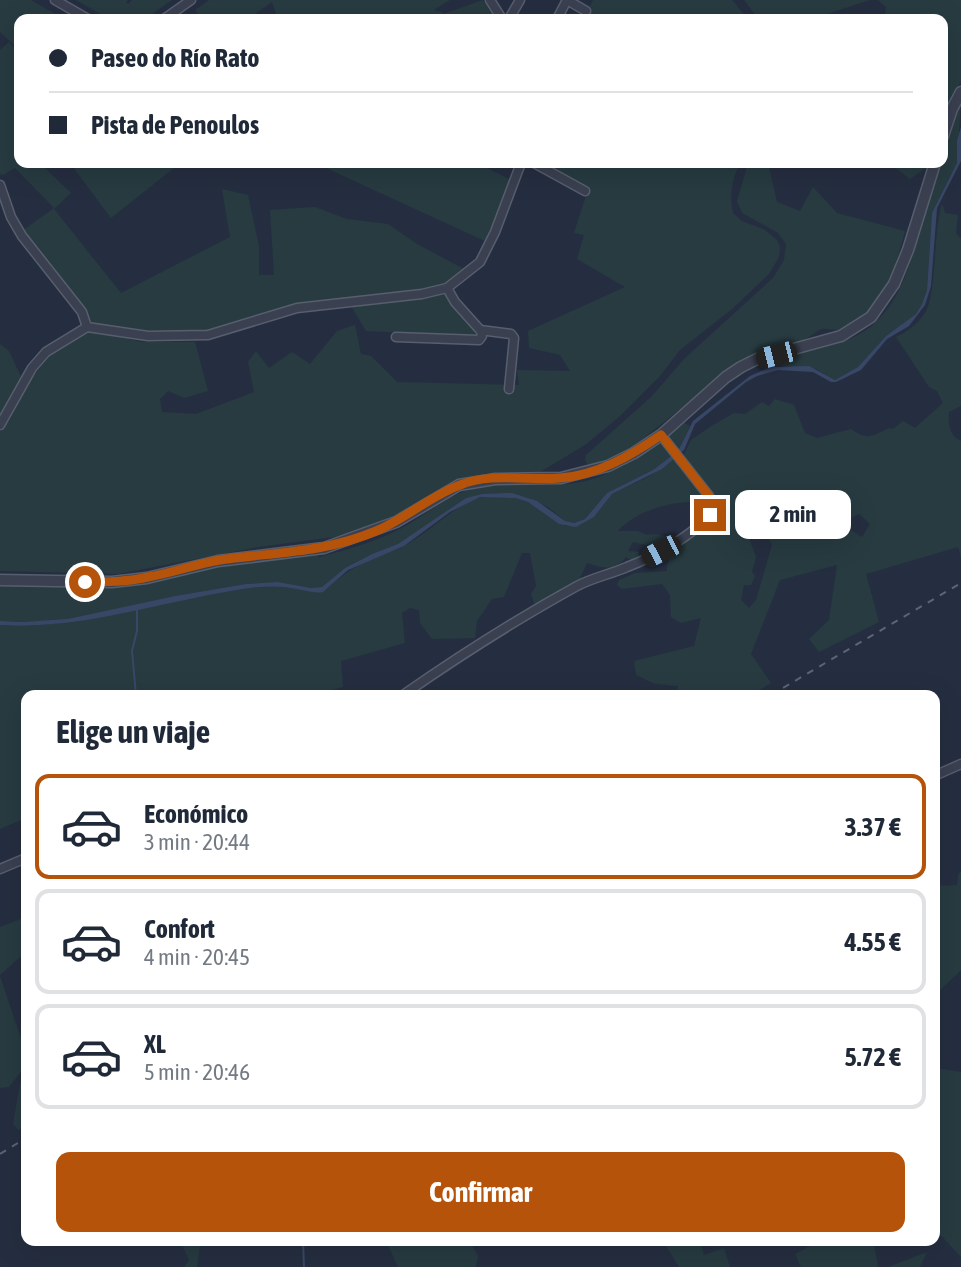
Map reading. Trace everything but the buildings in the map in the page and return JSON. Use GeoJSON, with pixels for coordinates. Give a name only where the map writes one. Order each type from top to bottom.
{"type":"FeatureCollection","features":[{"type":"Feature","properties":{"kind":"street"},"geometry":{"type":"LineString","coordinates":[[55,0],[79,14]]}},
{"type":"Feature","properties":{"kind":"street"},"geometry":{"type":"LineString","coordinates":[[171,14],[191,0]]}},
{"type":"Feature","properties":{"kind":"street"},"geometry":{"type":"LineString","coordinates":[[567,0],[586,11]]}},
{"type":"Feature","properties":{"kind":"street"},"geometry":{"type":"LineString","coordinates":[[948,121],[961,92]]}},
{"type":"Feature","properties":{"kind":"street"},"geometry":{"type":"LineString","coordinates":[[0,425],[32,368],[46,352],[87,327],[148,336],[208,335],[297,308],[422,294],[447,288],[480,262],[495,232],[519,168]]}},
{"type":"Feature","properties":{"kind":"street"},"geometry":{"type":"LineString","coordinates":[[543,168],[585,191]]}},
{"type":"Feature","properties":{"kind":"street"},"geometry":{"type":"LineString","coordinates":[[0,580],[112,582],[146,578],[218,561],[324,548],[386,526],[459,485],[495,479],[561,478],[608,466],[663,438],[726,377],[741,367],[757,359],[841,336],[871,317],[894,284],[908,250],[933,168]]}},
{"type":"Feature","properties":{"kind":"street"},"geometry":{"type":"LineString","coordinates":[[0,185],[11,217],[22,236],[82,312],[87,327]]}},
{"type":"Feature","properties":{"kind":"street"},"geometry":{"type":"LineString","coordinates":[[396,337],[479,340],[482,336],[480,330],[447,288]]}},
{"type":"Feature","properties":{"kind":"street"},"geometry":{"type":"LineString","coordinates":[[480,330],[511,334],[514,338],[509,389]]}},
{"type":"Feature","properties":{"kind":"street"},"geometry":{"type":"LineString","coordinates":[[410,690],[477,645],[579,585],[649,557],[701,524],[710,515],[712,506],[709,496],[663,438]]}},
{"type":"Feature","properties":{"kind":"street"},"geometry":{"type":"LineString","coordinates":[[940,773],[961,764]]}},
{"type":"Feature","properties":{"kind":"street"},"geometry":{"type":"LineString","coordinates":[[0,869],[21,860]]}},
{"type":"Feature","properties":{"kind":"shaded area"},"geometry":{"type":"Polygon","coordinates":[[[0,0],[31,0],[55,14],[14,14],[14,45],[0,32],[0,0]]]}},
{"type":"Feature","properties":{"kind":"shaded area"},"geometry":{"type":"Polygon","coordinates":[[[76,0],[128,0],[128,4],[132,0],[172,0],[152,14],[100,14],[76,0]]]}},
{"type":"Feature","properties":{"kind":"shaded area"},"geometry":{"type":"Polygon","coordinates":[[[209,0],[450,0],[434,10],[443,14],[276,14],[272,2],[255,14],[198,14],[195,10],[209,0]]]}},
{"type":"Feature","properties":{"kind":"shaded area"},"geometry":{"type":"Polygon","coordinates":[[[483,0],[492,14],[443,14],[483,0]]]}},
{"type":"Feature","properties":{"kind":"shaded area"},"geometry":{"type":"Polygon","coordinates":[[[593,0],[732,0],[744,14],[586,14],[593,0]]]}},
{"type":"Feature","properties":{"kind":"shaded area"},"geometry":{"type":"Polygon","coordinates":[[[744,0],[870,0],[827,14],[754,14],[744,0]]]}},
{"type":"Feature","properties":{"kind":"shaded area"},"geometry":{"type":"Polygon","coordinates":[[[878,0],[961,0],[961,81],[948,105],[948,14],[885,14],[886,7],[878,0]]]}},
{"type":"Feature","properties":{"kind":"shaded area"},"geometry":{"type":"Polygon","coordinates":[[[9,42],[14,48],[15,168],[3,175],[0,174],[0,50],[9,42]]]}},
{"type":"Feature","properties":{"kind":"shaded area"},"geometry":{"type":"Polygon","coordinates":[[[961,102],[957,163],[932,213],[927,290],[916,314],[886,336],[858,367],[835,380],[816,369],[782,366],[780,357],[827,347],[854,337],[869,328],[891,304],[912,257],[937,168],[948,168],[948,137],[961,102]]]}},
{"type":"Feature","properties":{"kind":"shaded area"},"geometry":{"type":"Polygon","coordinates":[[[15,168],[45,168],[71,193],[54,209],[121,293],[230,237],[222,189],[248,195],[259,246],[259,275],[274,275],[270,210],[315,207],[347,219],[388,224],[417,244],[464,269],[439,291],[383,294],[297,304],[263,313],[216,331],[180,335],[94,325],[22,231],[54,208],[15,168]]]}},
{"type":"Feature","properties":{"kind":"shaded area"},"geometry":{"type":"Polygon","coordinates":[[[74,168],[174,168],[111,218],[74,168]]]}},
{"type":"Feature","properties":{"kind":"shaded area"},"geometry":{"type":"Polygon","coordinates":[[[326,168],[487,168],[511,180],[487,242],[326,168]]]}},
{"type":"Feature","properties":{"kind":"shaded area"},"geometry":{"type":"Polygon","coordinates":[[[550,168],[738,168],[732,187],[733,213],[742,221],[765,230],[777,240],[780,247],[779,257],[769,274],[732,309],[680,350],[660,376],[619,417],[585,445],[540,472],[487,473],[453,482],[392,517],[342,536],[258,547],[118,574],[0,571],[0,432],[9,421],[28,384],[49,355],[77,337],[93,331],[142,342],[195,342],[208,391],[184,398],[168,391],[160,399],[162,412],[196,414],[254,392],[248,362],[256,351],[269,368],[292,352],[310,364],[337,331],[355,325],[361,354],[371,356],[397,382],[519,385],[517,370],[570,371],[560,355],[529,348],[528,331],[625,287],[577,259],[584,235],[574,233],[588,189],[550,168]]]}},
{"type":"Feature","properties":{"kind":"shaded area"},"geometry":{"type":"Polygon","coordinates":[[[747,168],[769,168],[777,202],[800,211],[813,187],[837,213],[905,231],[897,260],[884,290],[866,316],[854,325],[840,330],[819,330],[798,342],[744,359],[626,452],[590,466],[585,461],[586,455],[651,397],[685,358],[773,278],[784,260],[786,244],[778,233],[742,213],[737,201],[747,168]]]}},
{"type":"Feature","properties":{"kind":"shaded area"},"geometry":{"type":"Polygon","coordinates":[[[896,168],[926,168],[910,179],[896,168]]]}},
{"type":"Feature","properties":{"kind":"shaded area"},"geometry":{"type":"Polygon","coordinates":[[[942,204],[945,213],[958,215],[956,233],[961,239],[961,406],[949,412],[949,425],[952,433],[961,441],[961,557],[958,547],[866,574],[879,622],[819,652],[809,639],[829,620],[837,565],[780,580],[751,654],[771,683],[759,690],[678,690],[678,686],[655,684],[636,675],[634,661],[694,646],[701,618],[681,623],[671,617],[670,595],[662,584],[622,589],[617,585],[619,580],[635,573],[667,571],[669,559],[676,550],[704,529],[716,512],[713,495],[683,456],[691,440],[734,413],[745,414],[762,402],[769,406],[775,399],[794,405],[805,433],[817,438],[851,429],[870,436],[889,428],[893,429],[903,421],[915,428],[943,403],[937,391],[929,387],[896,337],[919,321],[929,304],[942,204]],[[859,514],[832,528],[845,537],[851,530],[862,537],[870,524],[859,514]],[[745,517],[738,536],[749,538],[756,557],[752,572],[755,576],[751,585],[744,585],[741,600],[749,608],[756,600],[772,545],[761,524],[745,517]]]}},
{"type":"Feature","properties":{"kind":"shaded area"},"geometry":{"type":"Polygon","coordinates":[[[443,293],[475,327],[476,332],[471,336],[366,331],[350,304],[443,293]]]}},
{"type":"Feature","properties":{"kind":"shaded area"},"geometry":{"type":"Polygon","coordinates":[[[0,344],[9,351],[22,379],[0,417],[0,344]]]}},
{"type":"Feature","properties":{"kind":"shaded area"},"geometry":{"type":"Polygon","coordinates":[[[681,421],[690,426],[678,451],[653,470],[607,493],[585,519],[574,523],[565,521],[548,507],[525,497],[482,494],[466,498],[398,545],[345,568],[322,587],[311,588],[278,582],[246,584],[175,596],[68,620],[0,621],[0,584],[50,586],[315,554],[319,557],[390,534],[436,506],[475,488],[507,483],[577,483],[594,479],[641,454],[681,421]]]}},
{"type":"Feature","properties":{"kind":"shaded area"},"geometry":{"type":"Polygon","coordinates":[[[674,458],[709,500],[659,507],[631,519],[618,531],[638,531],[647,535],[675,538],[662,546],[660,543],[646,545],[633,542],[628,551],[639,552],[639,558],[632,561],[626,557],[613,567],[587,563],[580,578],[535,606],[531,594],[536,586],[530,553],[522,553],[504,597],[492,599],[477,621],[475,638],[432,639],[420,623],[419,610],[410,608],[402,613],[405,643],[341,661],[343,687],[332,690],[21,690],[21,821],[0,829],[0,625],[56,624],[84,620],[194,597],[258,587],[280,586],[323,592],[354,568],[406,545],[449,514],[478,498],[511,496],[530,503],[566,526],[594,517],[612,494],[650,476],[674,458]]]}},
{"type":"Feature","properties":{"kind":"shaded area"},"geometry":{"type":"Polygon","coordinates":[[[961,871],[961,970],[940,990],[940,886],[957,885],[961,871]]]}},
{"type":"Feature","properties":{"kind":"shaded area"},"geometry":{"type":"Polygon","coordinates":[[[21,919],[21,956],[0,975],[0,927],[21,919]]]}},
{"type":"Feature","properties":{"kind":"shaded area"},"geometry":{"type":"Polygon","coordinates":[[[0,976],[21,1038],[21,1071],[9,1087],[0,1088],[0,976]]]}},
{"type":"Feature","properties":{"kind":"shaded area"},"geometry":{"type":"Polygon","coordinates":[[[940,1069],[961,1072],[961,1257],[940,1234],[940,1069]]]}},
{"type":"Feature","properties":{"kind":"shaded area"},"geometry":{"type":"Polygon","coordinates":[[[20,1083],[21,1128],[18,1130],[13,1124],[20,1083]]]}},
{"type":"Feature","properties":{"kind":"shaded area"},"geometry":{"type":"Polygon","coordinates":[[[182,1246],[201,1246],[197,1267],[184,1267],[189,1260],[182,1246]]]}},
{"type":"Feature","properties":{"kind":"shaded area"},"geometry":{"type":"Polygon","coordinates":[[[388,1246],[473,1246],[478,1256],[476,1267],[398,1267],[388,1246]]]}},
{"type":"Feature","properties":{"kind":"shaded area"},"geometry":{"type":"Polygon","coordinates":[[[666,1246],[701,1246],[704,1255],[724,1248],[730,1267],[679,1267],[666,1246]]]}},
{"type":"Feature","properties":{"kind":"shaded area"},"geometry":{"type":"Polygon","coordinates":[[[810,1246],[874,1246],[878,1267],[801,1267],[795,1254],[810,1246]]]}},
{"type":"Feature","properties":{"kind":"shaded area"},"geometry":{"type":"Polygon","coordinates":[[[927,1252],[920,1267],[888,1267],[927,1252]]]}},
{"type":"Feature","properties":{"kind":"water"},"geometry":{"type":"Polygon","coordinates":[[[961,127],[961,161],[937,208],[931,286],[925,305],[909,326],[887,339],[861,370],[836,382],[813,372],[778,370],[746,382],[695,424],[684,450],[662,469],[612,494],[594,517],[576,527],[559,524],[528,502],[516,498],[480,497],[450,512],[404,546],[348,570],[323,592],[259,587],[64,623],[0,625],[0,621],[68,619],[246,584],[278,582],[311,588],[322,587],[345,568],[398,544],[466,498],[482,494],[512,493],[537,501],[565,521],[574,523],[585,519],[607,493],[653,470],[678,451],[693,421],[750,376],[771,367],[809,366],[835,380],[858,367],[886,336],[916,314],[927,290],[932,213],[957,163],[957,141],[961,127]]]}},
{"type":"Feature","properties":{"kind":"waterway"},"geometry":{"type":"LineString","coordinates":[[136,690],[132,651],[137,631],[137,609]]}},
{"type":"Feature","properties":{"kind":"waterway"},"geometry":{"type":"LineString","coordinates":[[303,1246],[304,1267]]}},
{"type":"Feature","properties":{"kind":"railway"},"geometry":{"type":"LineString","coordinates":[[779,690],[961,583]]}},
{"type":"Feature","properties":{"kind":"railway"},"geometry":{"type":"LineString","coordinates":[[0,1154],[21,1141]]}},
{"type":"Feature","properties":{"kind":"route"},"geometry":{"type":"LineString","coordinates":[[85,582],[146,578],[218,561],[324,548],[396,522],[459,485],[476,480],[561,478],[587,473],[634,453],[661,435],[709,496],[712,506],[710,515]]}}]}
